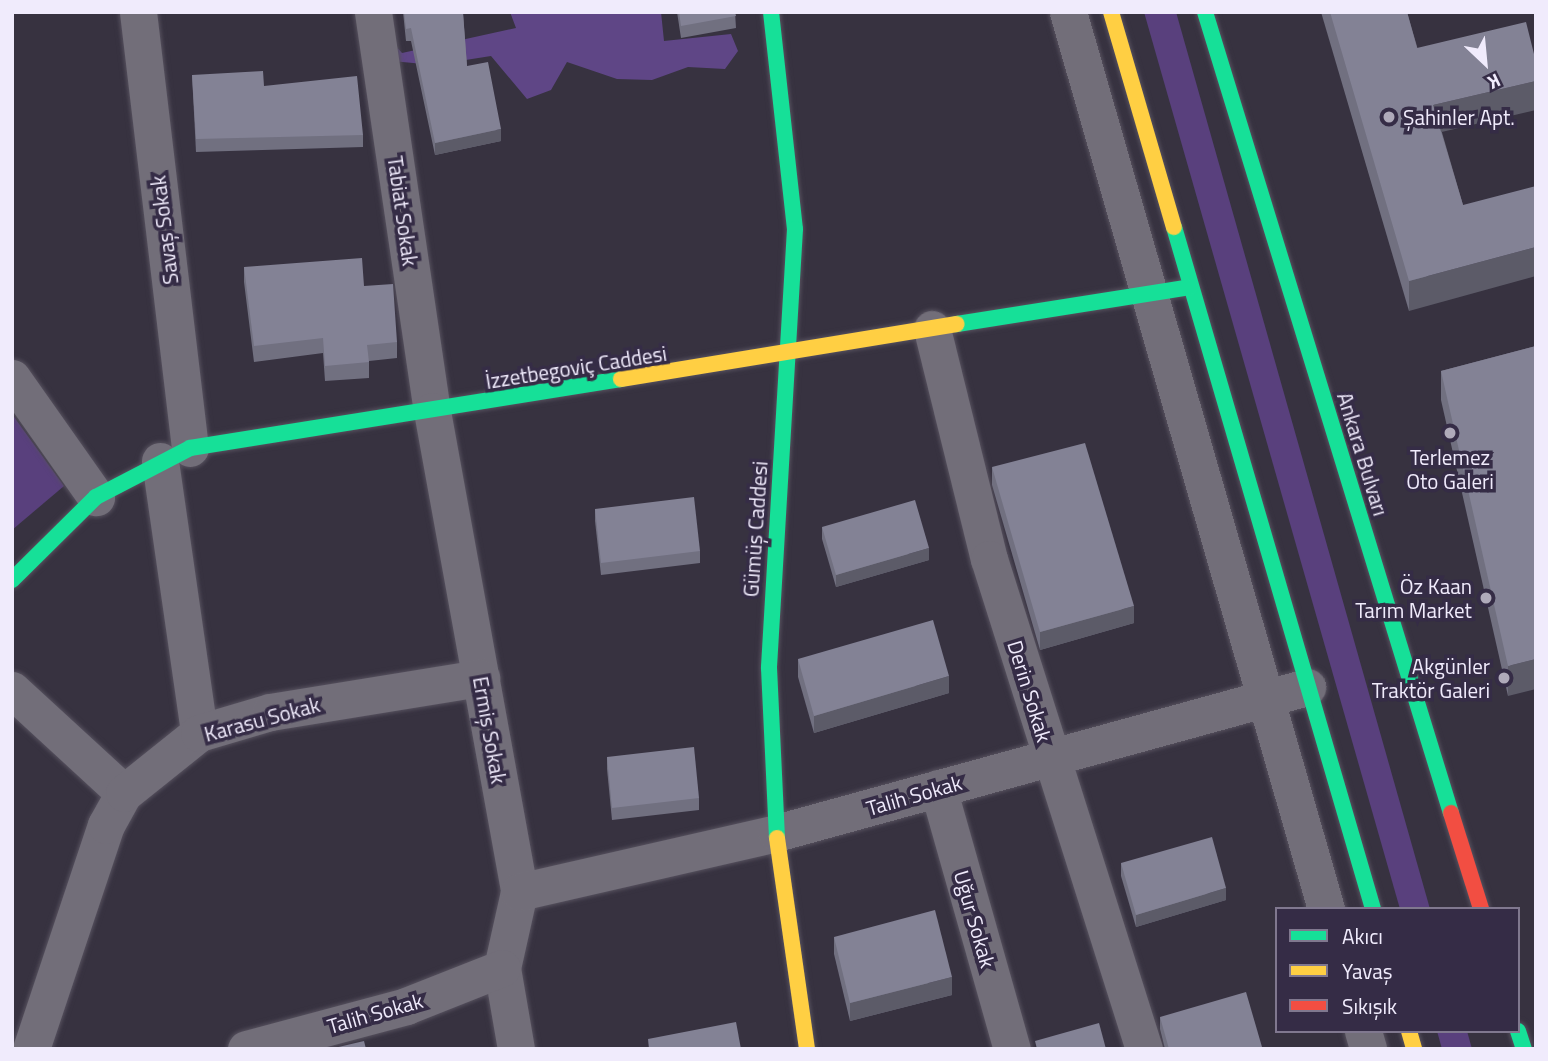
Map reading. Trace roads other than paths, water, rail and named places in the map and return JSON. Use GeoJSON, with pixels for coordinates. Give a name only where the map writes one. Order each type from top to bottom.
{"type":"FeatureCollection","features":[{"type":"Feature","properties":{"kind":"street","name":"Savaş Sokak"},"geometry":{"type":"LineString","coordinates":[[138,12],[199,733]]}},
{"type":"Feature","properties":{"kind":"street","name":"Tabiat Sokak"},"geometry":{"type":"LineString","coordinates":[[373,12],[432,411]]}},
{"type":"Feature","properties":{"kind":"street","name":"Gümüş Caddesi"},"geometry":{"type":"LineString","coordinates":[[771,12],[792,156],[791,354],[771,595],[776,833],[807,1049]]}},
{"type":"Feature","properties":{"kind":"street"},"geometry":{"type":"LineString","coordinates":[[1068,12],[1151,294],[1263,700],[1325,907]]}},
{"type":"Feature","properties":{"kind":"street"},"geometry":{"type":"LineString","coordinates":[[1111,12],[1372,907]]}},
{"type":"Feature","properties":{"kind":"street","name":"Ankara Bulvarı"},"geometry":{"type":"LineString","coordinates":[[1206,12],[1480,907]]}},
{"type":"Feature","properties":{"kind":"street","name":"İzzetbegoviç Caddesi"},"geometry":{"type":"LineString","coordinates":[[12,580],[96,496],[175,455],[1190,287]]}},
{"type":"Feature","properties":{"kind":"street","name":"Derin Sokak"},"geometry":{"type":"LineString","coordinates":[[932,329],[989,559],[1144,1049]]}},
{"type":"Feature","properties":{"kind":"street"},"geometry":{"type":"LineString","coordinates":[[12,378],[96,496]]}},
{"type":"Feature","properties":{"kind":"street","name":"Ermiş Sokak"},"geometry":{"type":"LineString","coordinates":[[432,411],[519,892],[502,968],[516,1049]]}},
{"type":"Feature","properties":{"kind":"street","name":"Karasu Sokak"},"geometry":{"type":"LineString","coordinates":[[29,1049],[106,825],[124,793],[199,733],[270,712],[481,678]]}},
{"type":"Feature","properties":{"kind":"street","name":"Talih Sokak"},"geometry":{"type":"LineString","coordinates":[[519,892],[776,833],[1307,687]]}},
{"type":"Feature","properties":{"kind":"street"},"geometry":{"type":"LineString","coordinates":[[12,690],[124,793]]}},
{"type":"Feature","properties":{"kind":"street","name":"Uğur Sokak"},"geometry":{"type":"LineString","coordinates":[[938,788],[1012,1049]]}},
{"type":"Feature","properties":{"kind":"street","name":"Talih Sokak"},"geometry":{"type":"LineString","coordinates":[[246,1049],[406,1006],[502,968]]}},
{"type":"Feature","properties":{"kind":"street"},"geometry":{"type":"LineString","coordinates":[[12,1036],[29,1049]]}},
{"type":"Feature","properties":{"kind":"place","name":"Şahinler Apt."},"geometry":{"type":"Point","coordinates":[1389,117]}},
{"type":"Feature","properties":{"kind":"place","name":"Terlemez Oto Galeri"},"geometry":{"type":"Point","coordinates":[1450,433]}},
{"type":"Feature","properties":{"kind":"place","name":"Öz Kaan Tarım Market"},"geometry":{"type":"Point","coordinates":[1486,598]}},
{"type":"Feature","properties":{"kind":"place","name":"Akgünler Traktör Galeri"},"geometry":{"type":"Point","coordinates":[1504,678]}}]}
